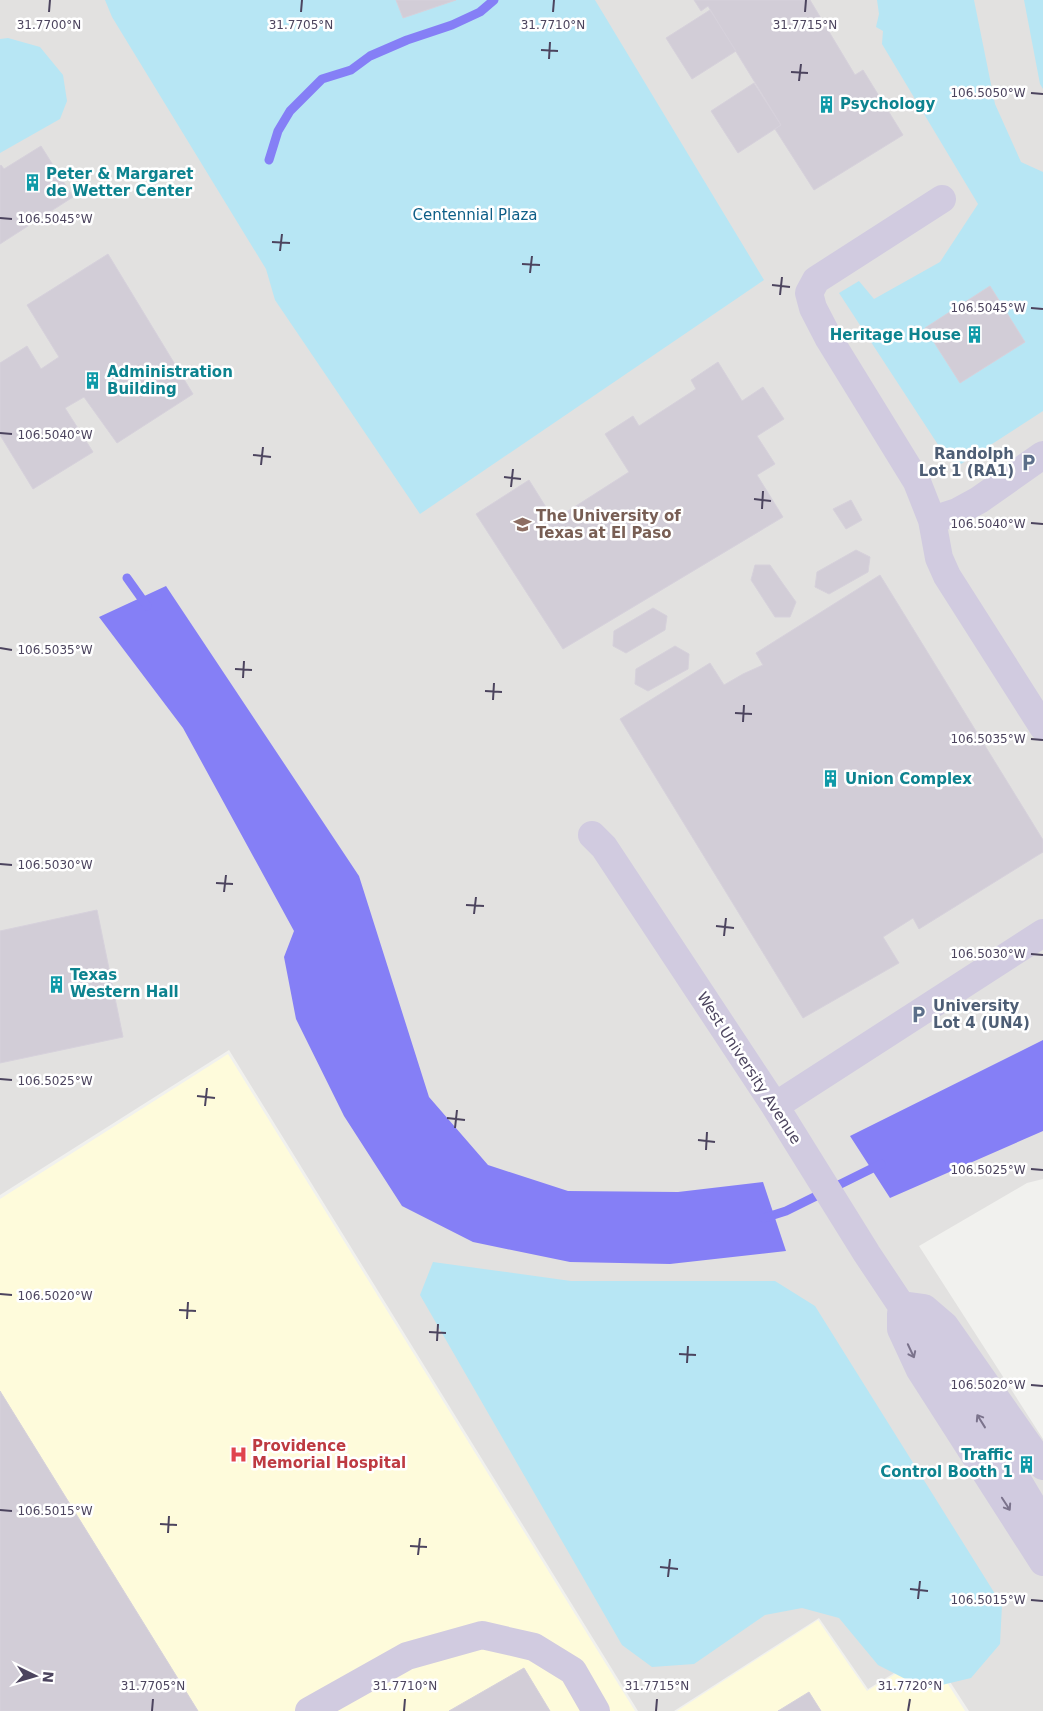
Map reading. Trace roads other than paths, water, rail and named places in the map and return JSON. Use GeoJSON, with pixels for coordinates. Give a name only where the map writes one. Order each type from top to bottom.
{"type":"FeatureCollection","features":[{"type":"Feature","properties":{"kind":"lane"},"geometry":{"type":"LineString","coordinates":[[942,199],[816,280],[809,293],[813,308],[829,339],[917,482],[932,520],[939,558],[947,576],[1043,727]]}},
{"type":"Feature","properties":{"kind":"lane"},"geometry":{"type":"LineString","coordinates":[[932,520],[957,512],[979,500],[1043,455]]}},
{"type":"Feature","properties":{"kind":"lane","name":"West University Avenue"},"geometry":{"type":"LineString","coordinates":[[592,835],[604,847],[775,1106],[867,1254],[901,1305],[940,1357],[1010,1466],[1043,1523]]}},
{"type":"Feature","properties":{"kind":"lane"},"geometry":{"type":"LineString","coordinates":[[775,1106],[1043,933]]}},
{"type":"Feature","properties":{"kind":"lane"},"geometry":{"type":"LineString","coordinates":[[1043,1466],[945,1326],[924,1308],[901,1305],[901,1329],[920,1370],[1043,1562]]}},
{"type":"Feature","properties":{"kind":"lane"},"geometry":{"type":"LineString","coordinates":[[309,1711],[407,1656],[482,1634],[534,1647],[573,1671],[596,1711]]}},
{"type":"Feature","properties":{"kind":"waterway"},"geometry":{"type":"LineString","coordinates":[[269,160],[278,131],[290,111],[322,79],[351,70],[370,56],[407,40],[452,25],[480,12],[494,0]]}},
{"type":"Feature","properties":{"kind":"waterway"},"geometry":{"type":"LineString","coordinates":[[127,578],[147,606]]}},
{"type":"Feature","properties":{"kind":"waterway"},"geometry":{"type":"LineString","coordinates":[[764,1218],[786,1211],[881,1164]]}},
{"type":"Feature","properties":{"kind":"place","name":"Psychology"},"geometry":{"type":"Point","coordinates":[826,104]}},
{"type":"Feature","properties":{"kind":"place","name":"Peter & Margaret de Wetter Center"},"geometry":{"type":"Point","coordinates":[32,183]}},
{"type":"Feature","properties":{"kind":"place","name":"Heritage House"},"geometry":{"type":"Point","coordinates":[975,335]}},
{"type":"Feature","properties":{"kind":"place","name":"Administration Building"},"geometry":{"type":"Point","coordinates":[93,381]}},
{"type":"Feature","properties":{"kind":"place","name":"Randolph Lot 1 (RA1)"},"geometry":{"type":"Point","coordinates":[1028,463]}},
{"type":"Feature","properties":{"kind":"place","name":"The University of Texas at El Paso"},"geometry":{"type":"Point","coordinates":[522,525]}},
{"type":"Feature","properties":{"kind":"place","name":"Union Complex"},"geometry":{"type":"Point","coordinates":[831,779]}},
{"type":"Feature","properties":{"kind":"place","name":"Texas Western Hall"},"geometry":{"type":"Point","coordinates":[56,984]}},
{"type":"Feature","properties":{"kind":"place","name":"University Lot 4 (UN4)"},"geometry":{"type":"Point","coordinates":[919,1015]}},
{"type":"Feature","properties":{"kind":"place","name":"Providence Memorial Hospital"},"geometry":{"type":"Point","coordinates":[238,1455]}},
{"type":"Feature","properties":{"kind":"place","name":"Traffic Control Booth 1"},"geometry":{"type":"Point","coordinates":[1027,1464]}},
{"type":"Feature","properties":{"kind":"park label","name":"Centennial Plaza"},"geometry":{"type":"Point","coordinates":[475,215]}}]}
